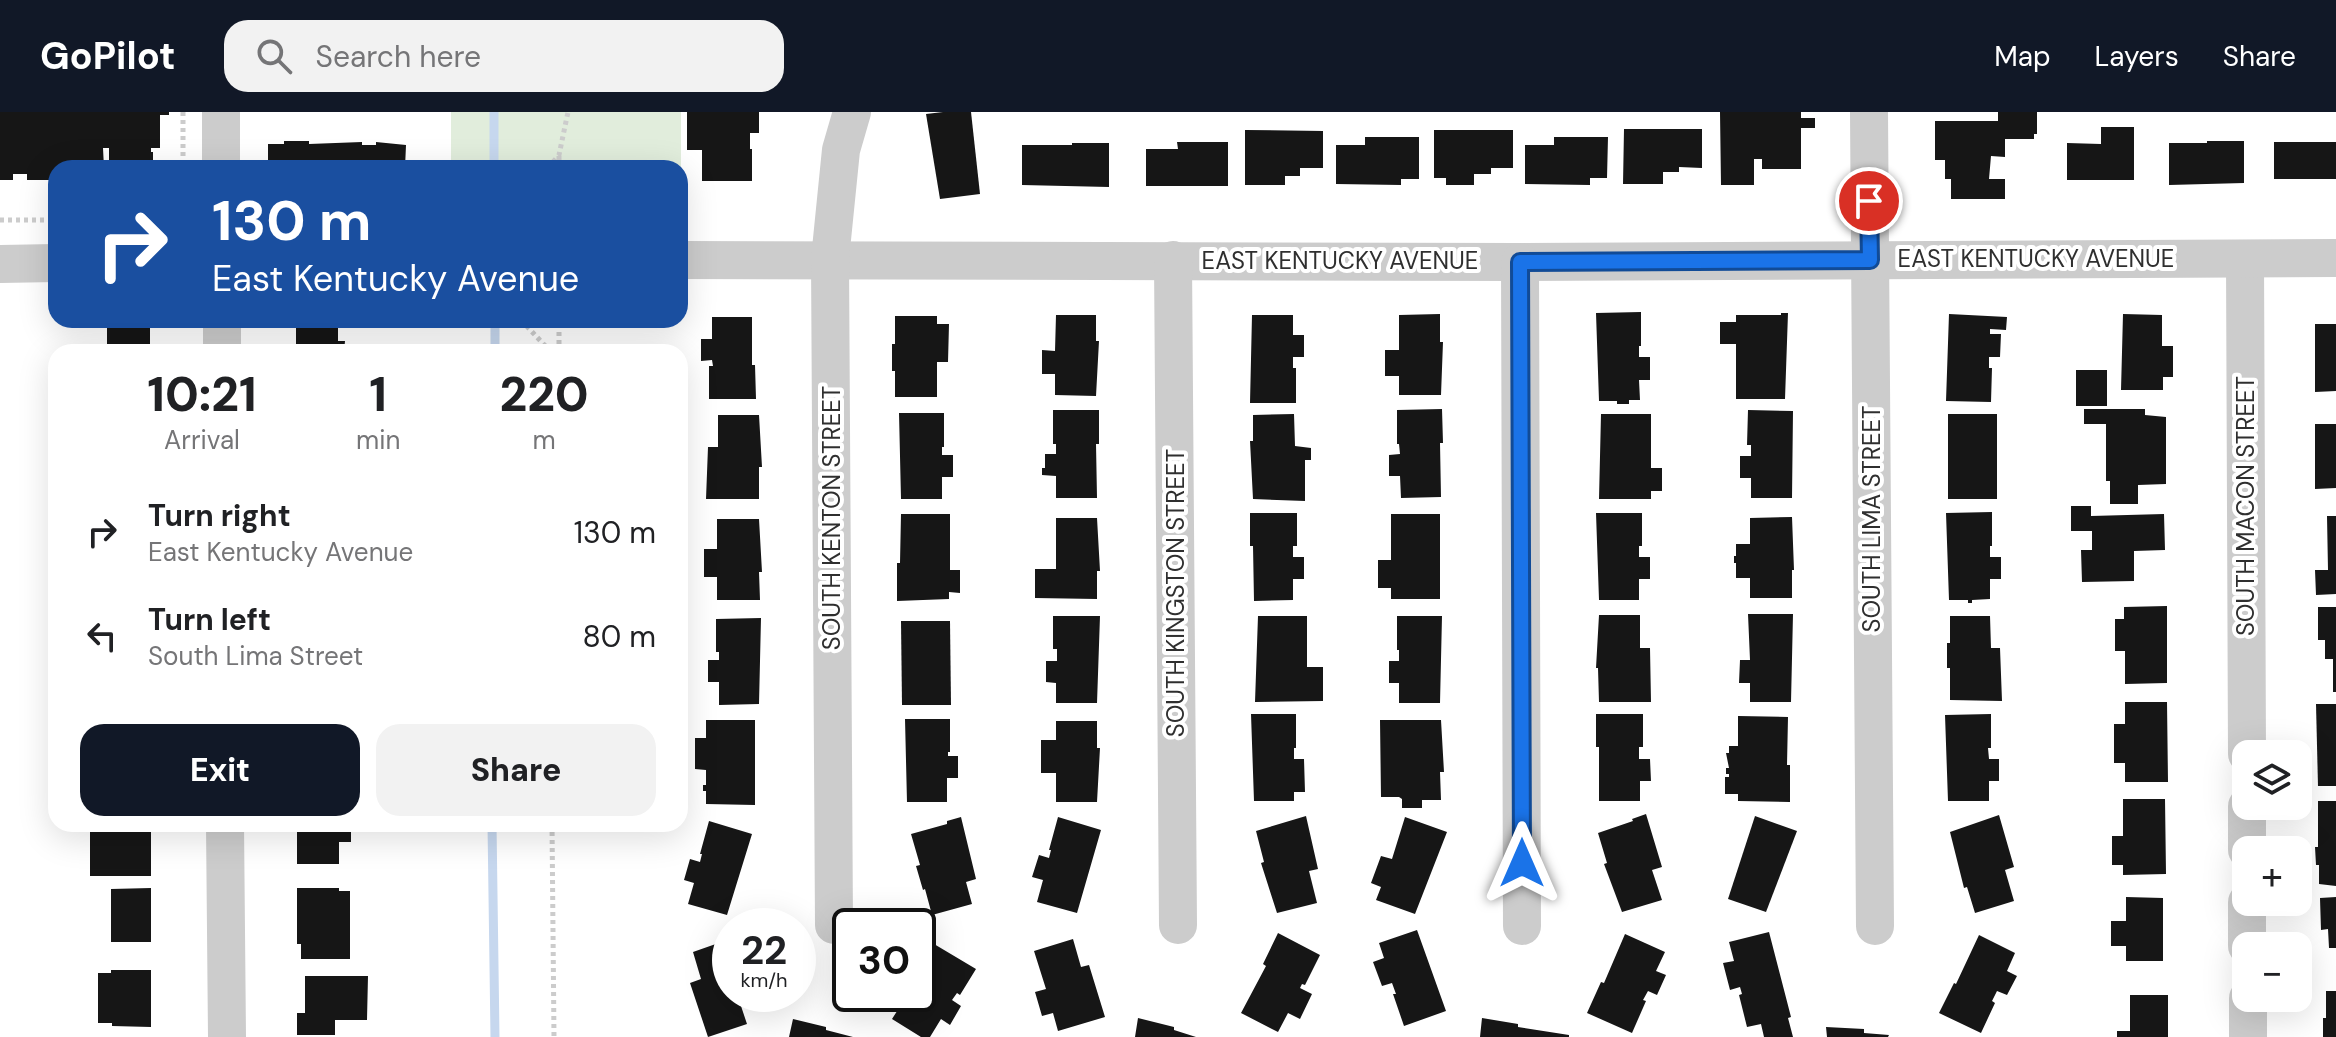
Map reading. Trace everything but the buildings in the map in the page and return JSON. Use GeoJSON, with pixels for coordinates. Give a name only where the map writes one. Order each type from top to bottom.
{"type":"FeatureCollection","features":[{"type":"Feature","properties":{"kind":"street"},"geometry":{"type":"LineString","coordinates":[[221,112],[221,160]]}},
{"type":"Feature","properties":{"kind":"street","name":"SOUTH KENTON STREET"},"geometry":{"type":"LineString","coordinates":[[834,908],[830,259],[841,150],[852,112]]}},
{"type":"Feature","properties":{"kind":"street","name":"SOUTH LIMA STREET"},"geometry":{"type":"LineString","coordinates":[[1869,112],[1875,926]]}},
{"type":"Feature","properties":{"kind":"street","name":"EAST KENTUCKY AVENUE"},"geometry":{"type":"LineString","coordinates":[[688,260],[1520,262],[2336,258]]}},
{"type":"Feature","properties":{"kind":"street","name":"SOUTH MACON STREET"},"geometry":{"type":"LineString","coordinates":[[2245,259],[2247,740]]}},
{"type":"Feature","properties":{"kind":"street","name":"SOUTH KINGSTON STREET"},"geometry":{"type":"LineString","coordinates":[[1173,260],[1178,925]]}},
{"type":"Feature","properties":{"kind":"street"},"geometry":{"type":"LineString","coordinates":[[1520,262],[1522,926]]}},
{"type":"Feature","properties":{"kind":"street"},"geometry":{"type":"LineString","coordinates":[[0,264],[48,263]]}},
{"type":"Feature","properties":{"kind":"street"},"geometry":{"type":"LineString","coordinates":[[225,832],[227,1037]]}},
{"type":"Feature","properties":{"kind":"street"},"geometry":{"type":"LineString","coordinates":[[2248,1012],[2248,1037]]}},
{"type":"Feature","properties":{"kind":"path"},"geometry":{"type":"LineString","coordinates":[[183,112],[183,160]]}},
{"type":"Feature","properties":{"kind":"path"},"geometry":{"type":"LineString","coordinates":[[559,160],[568,112]]}},
{"type":"Feature","properties":{"kind":"path"},"geometry":{"type":"LineString","coordinates":[[555,160],[559,155]]}},
{"type":"Feature","properties":{"kind":"path"},"geometry":{"type":"LineString","coordinates":[[0,220],[48,220]]}},
{"type":"Feature","properties":{"kind":"path"},"geometry":{"type":"LineString","coordinates":[[528,328],[544,344]]}},
{"type":"Feature","properties":{"kind":"path"},"geometry":{"type":"LineString","coordinates":[[552,832],[554,1037]]}},
{"type":"Feature","properties":{"kind":"green space"},"geometry":{"type":"Polygon","coordinates":[[[451,112],[681,112],[681,160],[451,160],[451,112]]]}},
{"type":"Feature","properties":{"kind":"waterway"},"geometry":{"type":"LineString","coordinates":[[494,112],[494,160]]}},
{"type":"Feature","properties":{"kind":"waterway"},"geometry":{"type":"LineString","coordinates":[[495,328],[495,344]]}},
{"type":"Feature","properties":{"kind":"waterway"},"geometry":{"type":"LineString","coordinates":[[492,832],[495,1037]]}},
{"type":"Feature","properties":{"kind":"route"},"geometry":{"type":"LineString","coordinates":[[1522,863],[1520,262],[1870,260],[1869,201]]}}]}
